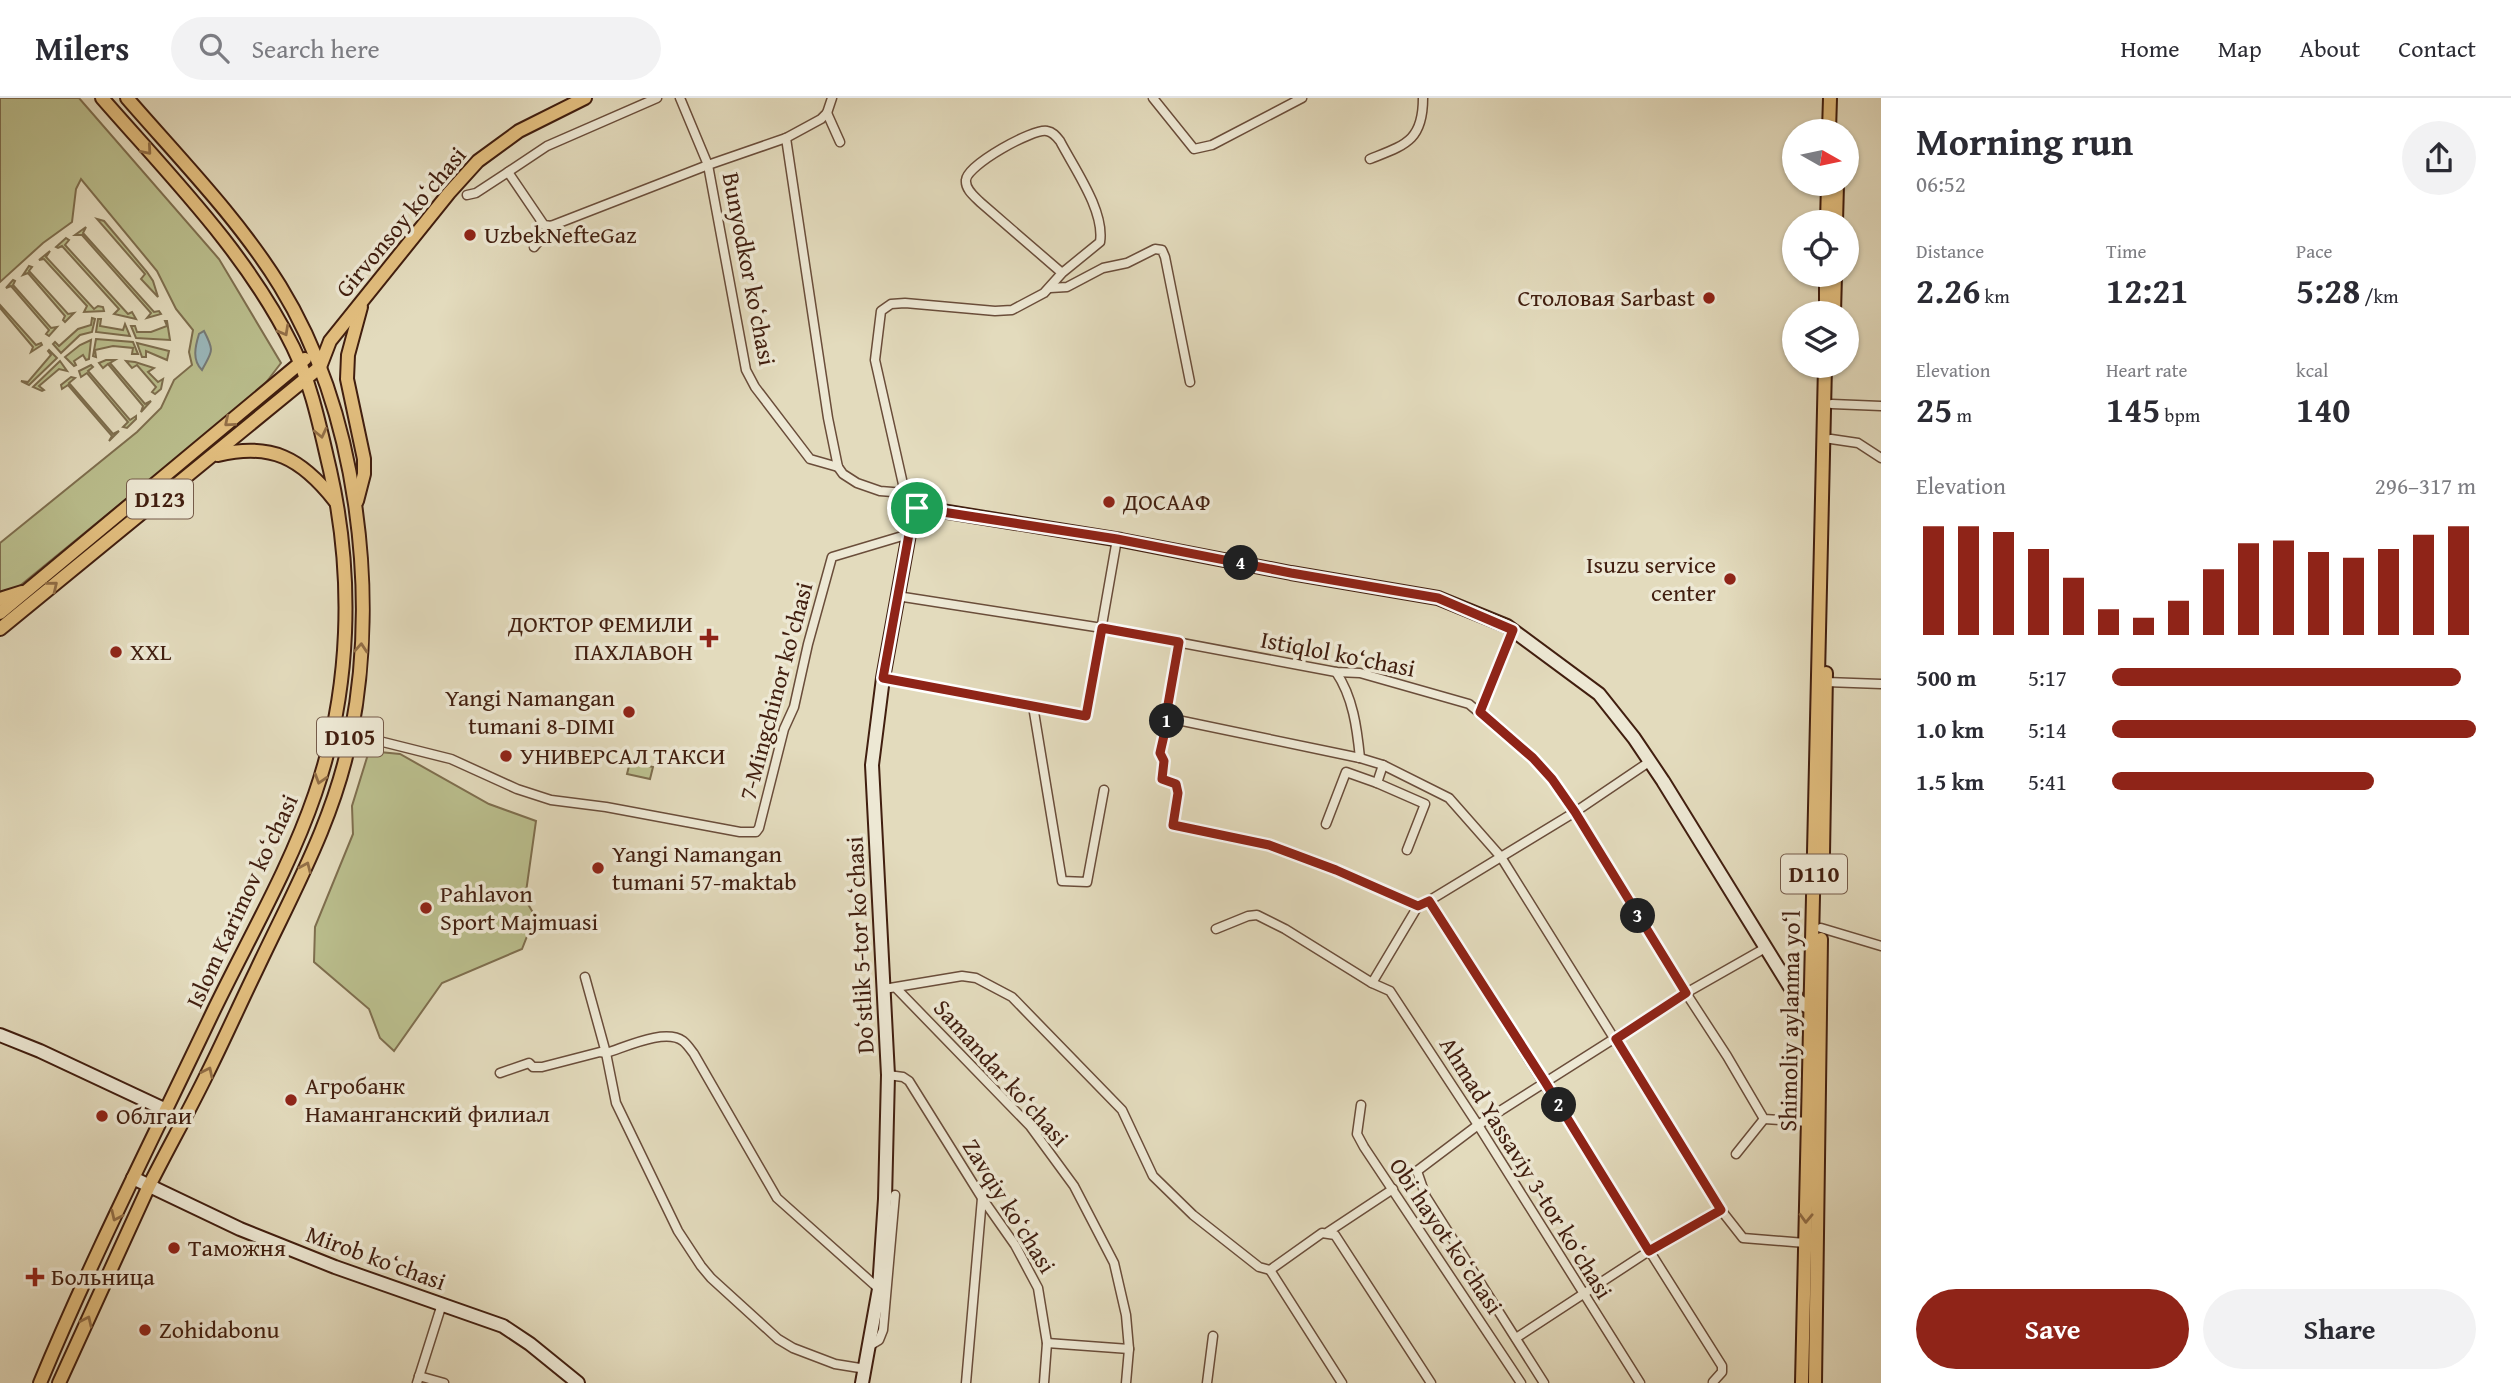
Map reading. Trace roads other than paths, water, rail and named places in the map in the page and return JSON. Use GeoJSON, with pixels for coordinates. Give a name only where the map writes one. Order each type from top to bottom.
{"type":"FeatureCollection","features":[{"type":"Feature","properties":{"kind":"main road","name":"Islom Karimov koʻchasi"},"geometry":{"type":"LineString","coordinates":[[40,1383],[133,1178],[298,839],[325,762],[345,647],[346,587],[338,505],[300,363],[267,300],[248,274],[207,220],[102,98]]}},
{"type":"Feature","properties":{"kind":"main road","name":"Islom Karimov koʻchasi"},"geometry":{"type":"LineString","coordinates":[[60,1383],[149,1186],[207,1074],[323,827],[351,734],[362,634],[361,565],[356,505],[345,447],[313,351],[280,285],[245,237],[127,98]]}},
{"type":"Feature","properties":{"kind":"main road","name":"Girvonsoy koʻchasi"},"geometry":{"type":"LineString","coordinates":[[0,629],[320,367],[330,341],[478,161],[519,131],[584,98]]}},
{"type":"Feature","properties":{"kind":"main road"},"geometry":{"type":"LineString","coordinates":[[1831,119],[1834,99]]}},
{"type":"Feature","properties":{"kind":"main road"},"geometry":{"type":"LineString","coordinates":[[1834,99],[1836,119]]}},
{"type":"Feature","properties":{"kind":"main road"},"geometry":{"type":"LineString","coordinates":[[356,505],[364,474],[364,459],[347,379],[348,355],[363,300]]}},
{"type":"Feature","properties":{"kind":"main road","name":"Girvonsoy koʻchasi"},"geometry":{"type":"LineString","coordinates":[[313,351],[330,341]]}},
{"type":"Feature","properties":{"kind":"main road","name":"D123"},"geometry":{"type":"LineString","coordinates":[[0,613],[313,351]]}},
{"type":"Feature","properties":{"kind":"main road","name":"Shimoliy aylanma yoʻl"},"geometry":{"type":"LineString","coordinates":[[1815,1383],[1825,378]]}},
{"type":"Feature","properties":{"kind":"main road","name":"Shimoliy aylanma yoʻl"},"geometry":{"type":"LineString","coordinates":[[1801,1383],[1809,1122],[1821,928],[1826,682],[1824,618],[1833,378]]}},
{"type":"Feature","properties":{"kind":"main road"},"geometry":{"type":"LineString","coordinates":[[214,456],[253,450],[286,456],[308,472],[338,505]]}},
{"type":"Feature","properties":{"kind":"main road"},"geometry":{"type":"LineString","coordinates":[[0,598],[26,592]]}},
{"type":"Feature","properties":{"kind":"main road"},"geometry":{"type":"LineString","coordinates":[[244,949],[262,958]]}},
{"type":"Feature","properties":{"kind":"main road"},"geometry":{"type":"LineString","coordinates":[[1803,1330],[1817,1329]]}},
{"type":"Feature","properties":{"kind":"street"},"geometry":{"type":"LineString","coordinates":[[467,195],[476,193],[547,146],[657,98]]}},
{"type":"Feature","properties":{"kind":"street","name":"Bunyodkor koʻchasi"},"geometry":{"type":"LineString","coordinates":[[680,98],[708,166],[746,370],[755,387],[810,458],[838,467],[857,483],[880,491],[905,493]]}},
{"type":"Feature","properties":{"kind":"street"},"geometry":{"type":"LineString","coordinates":[[832,98],[827,113],[840,142]]}},
{"type":"Feature","properties":{"kind":"street"},"geometry":{"type":"LineString","coordinates":[[1153,98],[1190,145],[1199,149],[1302,98]]}},
{"type":"Feature","properties":{"kind":"street"},"geometry":{"type":"LineString","coordinates":[[1370,159],[1405,145],[1412,138],[1418,131],[1423,98]]}},
{"type":"Feature","properties":{"kind":"street","name":"Bunyodkor koʻchasi"},"geometry":{"type":"LineString","coordinates":[[551,226],[786,138],[827,113]]}},
{"type":"Feature","properties":{"kind":"street"},"geometry":{"type":"LineString","coordinates":[[1062,272],[980,202],[965,183],[967,175],[977,164],[1033,132],[1046,130],[1060,141],[1099,216],[1102,230],[1100,242],[1062,272],[1050,288],[1025,305],[1012,310],[995,312],[905,303],[891,304],[881,311],[875,360],[905,493],[917,508],[1117,539],[1438,598],[1513,630],[1598,694],[1634,738],[1798,1000],[1817,1009]]}},
{"type":"Feature","properties":{"kind":"street"},"geometry":{"type":"LineString","coordinates":[[786,138],[828,418],[838,467]]}},
{"type":"Feature","properties":{"kind":"street"},"geometry":{"type":"LineString","coordinates":[[508,172],[536,216],[544,225],[551,226]]}},
{"type":"Feature","properties":{"kind":"street"},"geometry":{"type":"LineString","coordinates":[[534,247],[551,226]]}},
{"type":"Feature","properties":{"kind":"street"},"geometry":{"type":"LineString","coordinates":[[1050,288],[1068,287],[1103,268],[1127,263],[1155,249],[1162,250],[1190,382]]}},
{"type":"Feature","properties":{"kind":"street"},"geometry":{"type":"LineString","coordinates":[[1832,404],[1881,406]]}},
{"type":"Feature","properties":{"kind":"street"},"geometry":{"type":"LineString","coordinates":[[1831,439],[1858,443],[1881,458]]}},
{"type":"Feature","properties":{"kind":"street","name":"Doʻstlik 5-tor koʻchasi"},"geometry":{"type":"LineString","coordinates":[[862,1383],[879,1289],[885,1199],[888,1075],[872,765],[897,596],[917,508]]}},
{"type":"Feature","properties":{"kind":"street","name":"7-Mingchinor ko'chasi"},"geometry":{"type":"LineString","coordinates":[[351,734],[451,759],[517,789],[551,800],[606,807],[740,832],[755,832],[759,828],[784,729],[794,707],[832,557],[909,534]]}},
{"type":"Feature","properties":{"kind":"street"},"geometry":{"type":"LineString","coordinates":[[883,678],[1086,716],[1117,539]]}},
{"type":"Feature","properties":{"kind":"street","name":"Istiqlol ko‘chasi"},"geometry":{"type":"LineString","coordinates":[[897,596],[1102,628],[1336,672],[1360,673],[1469,704],[1533,758],[1552,779],[1727,1056],[1763,1119]]}},
{"type":"Feature","properties":{"kind":"street"},"geometry":{"type":"LineString","coordinates":[[1480,712],[1513,630]]}},
{"type":"Feature","properties":{"kind":"street"},"geometry":{"type":"LineString","coordinates":[[1179,642],[1160,753],[1164,761],[1162,779],[1176,784],[1178,793],[1173,825],[1269,845],[1336,870],[1418,906]]}},
{"type":"Feature","properties":{"kind":"street"},"geometry":{"type":"LineString","coordinates":[[1336,672],[1344,683],[1357,725],[1360,758]]}},
{"type":"Feature","properties":{"kind":"street"},"geometry":{"type":"LineString","coordinates":[[1826,682],[1881,684]]}},
{"type":"Feature","properties":{"kind":"street"},"geometry":{"type":"LineString","coordinates":[[1033,706],[1062,881],[1087,882],[1104,790]]}},
{"type":"Feature","properties":{"kind":"street"},"geometry":{"type":"LineString","coordinates":[[1168,718],[1360,758],[1383,765],[1449,798],[1500,857],[1721,1210],[1743,1238],[1805,1243]]}},
{"type":"Feature","properties":{"kind":"street"},"geometry":{"type":"LineString","coordinates":[[1372,983],[1418,906],[1575,812],[1649,762]]}},
{"type":"Feature","properties":{"kind":"street"},"geometry":{"type":"LineString","coordinates":[[1377,783],[1383,765]]}},
{"type":"Feature","properties":{"kind":"street"},"geometry":{"type":"LineString","coordinates":[[1326,824],[1346,772],[1424,804],[1408,850]]}},
{"type":"Feature","properties":{"kind":"street"},"geometry":{"type":"LineString","coordinates":[[1429,901],[1722,1366],[1722,1372],[1712,1383]]}},
{"type":"Feature","properties":{"kind":"street","name":"Ahmad Yassaviy 3-tor koʻchasi"},"geometry":{"type":"LineString","coordinates":[[1216,929],[1257,915],[1390,991],[1478,1125],[1640,1383]]}},
{"type":"Feature","properties":{"kind":"street"},"geometry":{"type":"LineString","coordinates":[[1821,928],[1881,946]]}},
{"type":"Feature","properties":{"kind":"street"},"geometry":{"type":"LineString","coordinates":[[1544,1383],[1426,1197],[1417,1171],[1478,1125],[1545,1082],[1686,993],[1767,947]]}},
{"type":"Feature","properties":{"kind":"street"},"geometry":{"type":"LineString","coordinates":[[884,989],[897,989],[962,976],[976,978],[1012,997],[1122,1110],[1153,1177],[1193,1215],[1258,1267],[1270,1270],[1342,1383]]}},
{"type":"Feature","properties":{"kind":"street"},"geometry":{"type":"LineString","coordinates":[[584,977],[606,1053],[616,1103],[678,1231],[701,1266],[778,1339],[793,1348],[835,1364],[866,1369]]}},
{"type":"Feature","properties":{"kind":"street","name":"Samandar ko‘chasi"},"geometry":{"type":"LineString","coordinates":[[897,989],[1030,1126],[1074,1186],[1114,1264],[1126,1315],[1129,1349],[1126,1383]]}},
{"type":"Feature","properties":{"kind":"street"},"geometry":{"type":"LineString","coordinates":[[0,1035],[166,1110]]}},
{"type":"Feature","properties":{"kind":"street"},"geometry":{"type":"LineString","coordinates":[[500,1073],[529,1063],[533,1067],[542,1067],[600,1052],[606,1053],[653,1038],[673,1037],[682,1041],[694,1054],[777,1198],[879,1289]]}},
{"type":"Feature","properties":{"kind":"street","name":"Zavqiy koʻchasi"},"geometry":{"type":"LineString","coordinates":[[888,1075],[903,1077],[909,1081],[982,1199],[1015,1245],[1038,1287],[1047,1343],[1044,1383]]}},
{"type":"Feature","properties":{"kind":"street","name":"Obi hayot koʻchasi"},"geometry":{"type":"LineString","coordinates":[[1361,1105],[1357,1134],[1371,1160],[1521,1383]]}},
{"type":"Feature","properties":{"kind":"street"},"geometry":{"type":"LineString","coordinates":[[1736,1154],[1763,1119],[1809,1122]]}},
{"type":"Feature","properties":{"kind":"street","name":"Mirob koʻchasi"},"geometry":{"type":"LineString","coordinates":[[133,1178],[240,1229],[346,1271],[503,1326],[578,1383]]}},
{"type":"Feature","properties":{"kind":"street"},"geometry":{"type":"LineString","coordinates":[[1270,1270],[1393,1189]]}},
{"type":"Feature","properties":{"kind":"street"},"geometry":{"type":"LineString","coordinates":[[869,1346],[878,1340],[883,1330],[895,1195]]}},
{"type":"Feature","properties":{"kind":"street"},"geometry":{"type":"LineString","coordinates":[[966,1383],[982,1199]]}},
{"type":"Feature","properties":{"kind":"street"},"geometry":{"type":"LineString","coordinates":[[1516,1338],[1649,1251],[1721,1210]]}},
{"type":"Feature","properties":{"kind":"street"},"geometry":{"type":"LineString","coordinates":[[1328,1232],[1335,1234],[1431,1383]]}},
{"type":"Feature","properties":{"kind":"street"},"geometry":{"type":"LineString","coordinates":[[442,1304],[418,1380],[444,1383]]}},
{"type":"Feature","properties":{"kind":"street"},"geometry":{"type":"LineString","coordinates":[[1207,1383],[1213,1336]]}},
{"type":"Feature","properties":{"kind":"street"},"geometry":{"type":"LineString","coordinates":[[1047,1343],[1129,1349]]}},
{"type":"Feature","properties":{"kind":"water"},"geometry":{"type":"Polygon","coordinates":[[[204,331],[211,351],[202,370],[195,353],[199,334],[204,331]]]}},
{"type":"Feature","properties":{"kind":"place","name":"UzbekNefteGaz"},"geometry":{"type":"Point","coordinates":[470,235]}},
{"type":"Feature","properties":{"kind":"place","name":"Столовая Sarbast"},"geometry":{"type":"Point","coordinates":[1709,298]}},
{"type":"Feature","properties":{"kind":"place","name":"ДОСААФ"},"geometry":{"type":"Point","coordinates":[1109,502]}},
{"type":"Feature","properties":{"kind":"place","name":"Isuzu service center"},"geometry":{"type":"Point","coordinates":[1730,579]}},
{"type":"Feature","properties":{"kind":"place","name":"ДОКТОР ФЕМИЛИ ПАХЛАВОН"},"geometry":{"type":"Point","coordinates":[709,638]}},
{"type":"Feature","properties":{"kind":"place","name":"XXL"},"geometry":{"type":"Point","coordinates":[116,652]}},
{"type":"Feature","properties":{"kind":"place","name":"Yangi Namangan tumani 8-DIMI"},"geometry":{"type":"Point","coordinates":[629,712]}},
{"type":"Feature","properties":{"kind":"place","name":"УНИВЕРСАЛ ТАКСИ"},"geometry":{"type":"Point","coordinates":[506,756]}},
{"type":"Feature","properties":{"kind":"place","name":"Yangi Namangan tumani 57-maktab"},"geometry":{"type":"Point","coordinates":[598,868]}},
{"type":"Feature","properties":{"kind":"place","name":"Pahlavon Sport Majmuasi"},"geometry":{"type":"Point","coordinates":[426,908]}},
{"type":"Feature","properties":{"kind":"place","name":"Агробанк Наманганский филиал"},"geometry":{"type":"Point","coordinates":[291,1100]}},
{"type":"Feature","properties":{"kind":"place","name":"Облгаи"},"geometry":{"type":"Point","coordinates":[102,1116]}},
{"type":"Feature","properties":{"kind":"place","name":"Таможня"},"geometry":{"type":"Point","coordinates":[174,1248]}},
{"type":"Feature","properties":{"kind":"place","name":"Больница"},"geometry":{"type":"Point","coordinates":[35,1277]}},
{"type":"Feature","properties":{"kind":"place","name":"Zohidabonu"},"geometry":{"type":"Point","coordinates":[145,1330]}}]}
